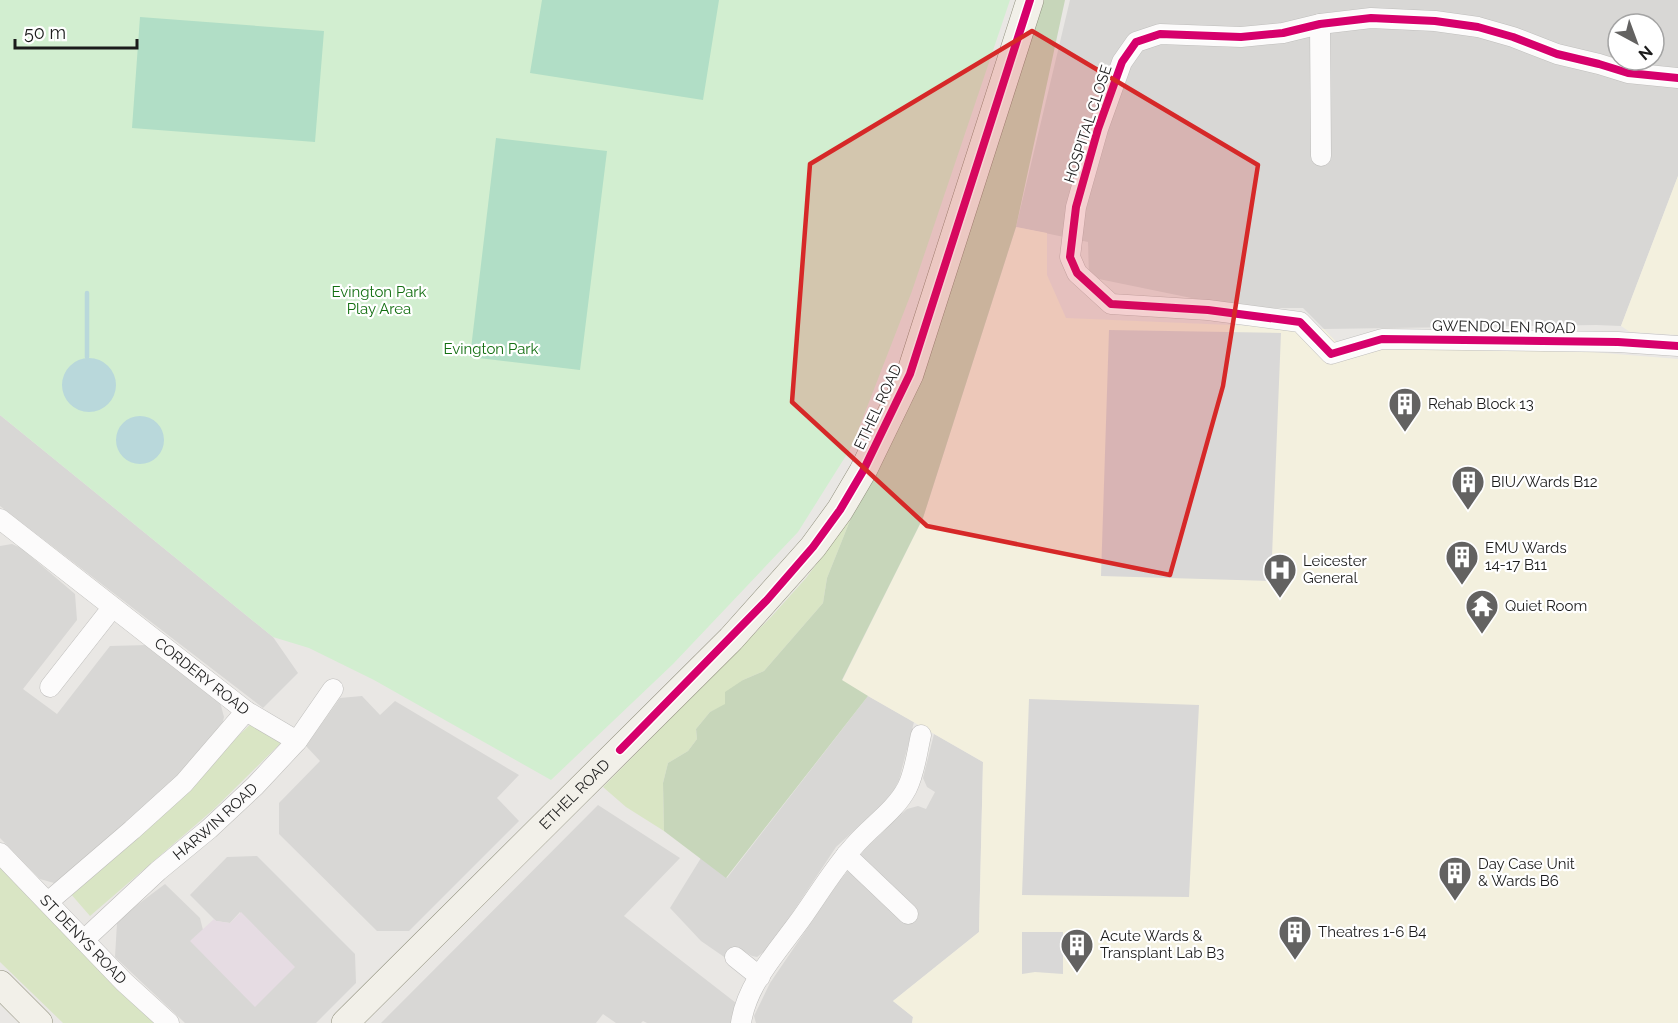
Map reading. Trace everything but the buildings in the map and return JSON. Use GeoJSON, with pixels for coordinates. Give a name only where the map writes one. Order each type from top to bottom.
{"type":"FeatureCollection","features":[{"type":"Feature","properties":{"kind":"street","name":"ETHEL ROAD"},"geometry":{"type":"LineString","coordinates":[[345,1023],[731,639],[813,547],[840,510],[863,471],[910,374],[1030,0]]}},
{"type":"Feature","properties":{"kind":"street","name":"HOSPITAL CLOSE"},"geometry":{"type":"LineString","coordinates":[[1331,354],[1300,322],[1208,310],[1111,304],[1077,273],[1070,257],[1076,207],[1098,129],[1122,62],[1136,42],[1160,34],[1241,37],[1283,33],[1320,24],[1371,18],[1435,21],[1478,27],[1513,37],[1557,54],[1628,73],[1678,78]]}},
{"type":"Feature","properties":{"kind":"street"},"geometry":{"type":"LineString","coordinates":[[1320,24],[1321,156]]}},
{"type":"Feature","properties":{"kind":"street","name":"GWENDOLEN ROAD"},"geometry":{"type":"LineString","coordinates":[[1331,354],[1382,339],[1618,342],[1678,346]]}},
{"type":"Feature","properties":{"kind":"street","name":"CORDERY ROAD"},"geometry":{"type":"LineString","coordinates":[[4,527],[246,711],[297,741]]}},
{"type":"Feature","properties":{"kind":"street"},"geometry":{"type":"LineString","coordinates":[[50,687],[112,608]]}},
{"type":"Feature","properties":{"kind":"street","name":"HARWIN ROAD"},"geometry":{"type":"LineString","coordinates":[[84,940],[247,793],[297,741],[333,689]]}},
{"type":"Feature","properties":{"kind":"street"},"geometry":{"type":"LineString","coordinates":[[48,903],[184,783],[246,711]]}},
{"type":"Feature","properties":{"kind":"street"},"geometry":{"type":"LineString","coordinates":[[741,1023],[752,988],[805,914],[831,872],[899,801],[913,771],[921,735]]}},
{"type":"Feature","properties":{"kind":"street","name":"ST DENYS ROAD"},"geometry":{"type":"LineString","coordinates":[[0,853],[124,982],[169,1023]]}},
{"type":"Feature","properties":{"kind":"street"},"geometry":{"type":"LineString","coordinates":[[846,855],[908,914]]}},
{"type":"Feature","properties":{"kind":"street"},"geometry":{"type":"LineString","coordinates":[[735,957],[760,977]]}},
{"type":"Feature","properties":{"kind":"street"},"geometry":{"type":"LineString","coordinates":[[0,984],[39,1023]]}},
{"type":"Feature","properties":{"kind":"highlighted area"},"geometry":{"type":"Polygon","coordinates":[[[1032,31],[1258,165],[1223,386],[1170,575],[927,526],[792,402],[810,164],[1032,31]]]}},
{"type":"Feature","properties":{"kind":"shaded area"},"geometry":{"type":"Polygon","coordinates":[[[1070,0],[1678,0],[1678,176],[1621,326],[1324,329],[1303,308],[1240,308],[1089,277],[1088,242],[1016,227],[1070,0]]]}},
{"type":"Feature","properties":{"kind":"shaded area"},"geometry":{"type":"Polygon","coordinates":[[[1678,176],[1678,335],[1630,332],[1621,326],[1678,176]]]}},
{"type":"Feature","properties":{"kind":"shaded area","name":"Leicester General"},"geometry":{"type":"Polygon","coordinates":[[[1016,227],[1047,233],[1047,275],[1066,318],[1324,329],[1342,348],[1554,349],[1678,359],[1678,1023],[912,1023],[913,1017],[893,1001],[979,932],[983,762],[842,681],[923,518],[1016,227]]]}},
{"type":"Feature","properties":{"kind":"shaded area"},"geometry":{"type":"Polygon","coordinates":[[[1109,330],[1281,333],[1271,581],[1101,576],[1109,330]]]}},
{"type":"Feature","properties":{"kind":"shaded area"},"geometry":{"type":"Polygon","coordinates":[[[0,415],[273,637],[298,673],[263,708],[0,506],[0,415]]]}},
{"type":"Feature","properties":{"kind":"shaded area"},"geometry":{"type":"Polygon","coordinates":[[[12,544],[21,548],[75,594],[77,620],[23,689],[57,714],[110,646],[148,645],[220,702],[224,717],[222,725],[173,782],[60,881],[54,883],[40,879],[0,838],[0,546],[12,544]]]}},
{"type":"Feature","properties":{"kind":"shaded area"},"geometry":{"type":"Polygon","coordinates":[[[362,696],[380,715],[395,701],[519,775],[497,798],[519,821],[409,931],[377,931],[279,834],[279,803],[320,761],[306,746],[340,698],[362,696]]]}},
{"type":"Feature","properties":{"kind":"shaded area"},"geometry":{"type":"Polygon","coordinates":[[[868,696],[914,722],[899,780],[892,794],[836,847],[769,948],[757,957],[739,948],[730,961],[701,941],[670,908],[701,858],[727,878],[868,696]]]}},
{"type":"Feature","properties":{"kind":"shaded area"},"geometry":{"type":"Polygon","coordinates":[[[1029,699],[1199,705],[1189,897],[1022,895],[1029,699]]]}},
{"type":"Feature","properties":{"kind":"shaded area"},"geometry":{"type":"Polygon","coordinates":[[[934,734],[983,762],[979,932],[893,1001],[913,1017],[912,1023],[756,1023],[754,1016],[770,983],[838,883],[866,848],[907,809],[918,806],[926,809],[935,792],[927,787],[923,778],[934,734]]]}},
{"type":"Feature","properties":{"kind":"shaded area"},"geometry":{"type":"Polygon","coordinates":[[[598,805],[680,858],[624,916],[736,1003],[731,1023],[647,1023],[643,1021],[641,1023],[616,1023],[603,1014],[596,1023],[381,1023],[598,805]]]}},
{"type":"Feature","properties":{"kind":"shaded area"},"geometry":{"type":"Polygon","coordinates":[[[257,856],[355,954],[356,983],[316,1023],[185,1023],[115,957],[117,923],[165,884],[200,918],[203,930],[191,941],[255,1006],[240,912],[230,923],[216,921],[190,895],[227,857],[257,856]]]}},
{"type":"Feature","properties":{"kind":"shaded area"},"geometry":{"type":"Polygon","coordinates":[[[241,912],[295,967],[255,1007],[190,941],[214,919],[230,923],[241,912]]]}},
{"type":"Feature","properties":{"kind":"shaded area"},"geometry":{"type":"Polygon","coordinates":[[[1022,932],[1063,932],[1063,974],[1035,972],[1022,974],[1022,932]]]}},
{"type":"Feature","properties":{"kind":"green space","name":"Evington Park"},"geometry":{"type":"Polygon","coordinates":[[[0,0],[1010,0],[912,291],[852,446],[798,532],[673,664],[551,780],[374,680],[309,648],[273,637],[0,415],[0,0]]]}},
{"type":"Feature","properties":{"kind":"green space"},"geometry":{"type":"Polygon","coordinates":[[[542,0],[719,0],[703,100],[530,73],[542,0]]]}},
{"type":"Feature","properties":{"kind":"green space"},"geometry":{"type":"Polygon","coordinates":[[[1031,0],[1065,0],[1016,227],[923,518],[842,680],[868,696],[726,878],[664,831],[663,783],[668,763],[688,751],[697,739],[696,729],[710,712],[725,704],[725,692],[743,680],[764,671],[823,603],[827,578],[851,518],[1031,0]]]}},
{"type":"Feature","properties":{"kind":"green space"},"geometry":{"type":"Polygon","coordinates":[[[140,17],[324,31],[315,142],[132,128],[140,17]]]}},
{"type":"Feature","properties":{"kind":"green space"},"geometry":{"type":"Polygon","coordinates":[[[496,138],[607,151],[580,370],[470,357],[496,138]]]}},
{"type":"Feature","properties":{"kind":"green space"},"geometry":{"type":"Polygon","coordinates":[[[851,518],[827,578],[823,603],[764,671],[743,680],[725,705],[710,712],[696,729],[697,739],[688,751],[668,763],[663,783],[664,831],[626,807],[603,787],[771,617],[806,578],[851,518]]]}},
{"type":"Feature","properties":{"kind":"green space"},"geometry":{"type":"Polygon","coordinates":[[[254,721],[286,738],[214,809],[90,916],[70,893],[254,721]]]}},
{"type":"Feature","properties":{"kind":"green space"},"geometry":{"type":"Polygon","coordinates":[[[0,864],[160,1023],[63,1023],[0,962],[0,864]]]}},
{"type":"Feature","properties":{"kind":"water"},"geometry":{"type":"Polygon","coordinates":[[[84,358],[94,358],[104,362],[112,370],[116,385],[112,400],[104,408],[94,412],[84,412],[74,408],[66,400],[62,390],[62,380],[66,370],[74,362],[84,358]]]}},
{"type":"Feature","properties":{"kind":"water"},"geometry":{"type":"Polygon","coordinates":[[[135,416],[145,416],[157,423],[164,435],[164,445],[157,457],[145,464],[135,464],[120,453],[116,445],[116,435],[127,420],[135,416]]]}},
{"type":"Feature","properties":{"kind":"waterway"},"geometry":{"type":"LineString","coordinates":[[87,293],[87,357]]}},
{"type":"Feature","properties":{"kind":"cycle path"},"geometry":{"type":"LineString","coordinates":[[620,750],[767,600],[813,547],[840,510],[863,471],[910,374],[1030,0]]}},
{"type":"Feature","properties":{"kind":"cycle path"},"geometry":{"type":"LineString","coordinates":[[1678,78],[1628,73],[1557,54],[1513,37],[1478,27],[1435,21],[1371,18],[1320,24],[1283,33],[1241,37],[1160,34],[1136,42],[1122,62],[1098,129],[1076,207],[1070,257],[1077,273],[1111,304],[1208,310],[1300,322],[1331,354],[1382,339],[1618,342],[1678,346]]}},
{"type":"Feature","properties":{"kind":"place","name":"Rehab Block 13"},"geometry":{"type":"Point","coordinates":[1405,433]}},
{"type":"Feature","properties":{"kind":"place","name":"BIU/Wards B12"},"geometry":{"type":"Point","coordinates":[1468,511]}},
{"type":"Feature","properties":{"kind":"place","name":"EMU Wards 14-17 B11"},"geometry":{"type":"Point","coordinates":[1462,586]}},
{"type":"Feature","properties":{"kind":"place","name":"Leicester General"},"geometry":{"type":"Point","coordinates":[1280,599]}},
{"type":"Feature","properties":{"kind":"place","name":"Quiet Room"},"geometry":{"type":"Point","coordinates":[1482,635]}},
{"type":"Feature","properties":{"kind":"place","name":"Day Case Unit & Wards B6"},"geometry":{"type":"Point","coordinates":[1455,902]}},
{"type":"Feature","properties":{"kind":"place","name":"Theatres 1-6 B4"},"geometry":{"type":"Point","coordinates":[1295,961]}},
{"type":"Feature","properties":{"kind":"place","name":"Acute Wards & Transplant Lab B3"},"geometry":{"type":"Point","coordinates":[1077,974]}},
{"type":"Feature","properties":{"kind":"park label","name":"Evington Park Play Area"},"geometry":{"type":"Point","coordinates":[379,300]}}]}
